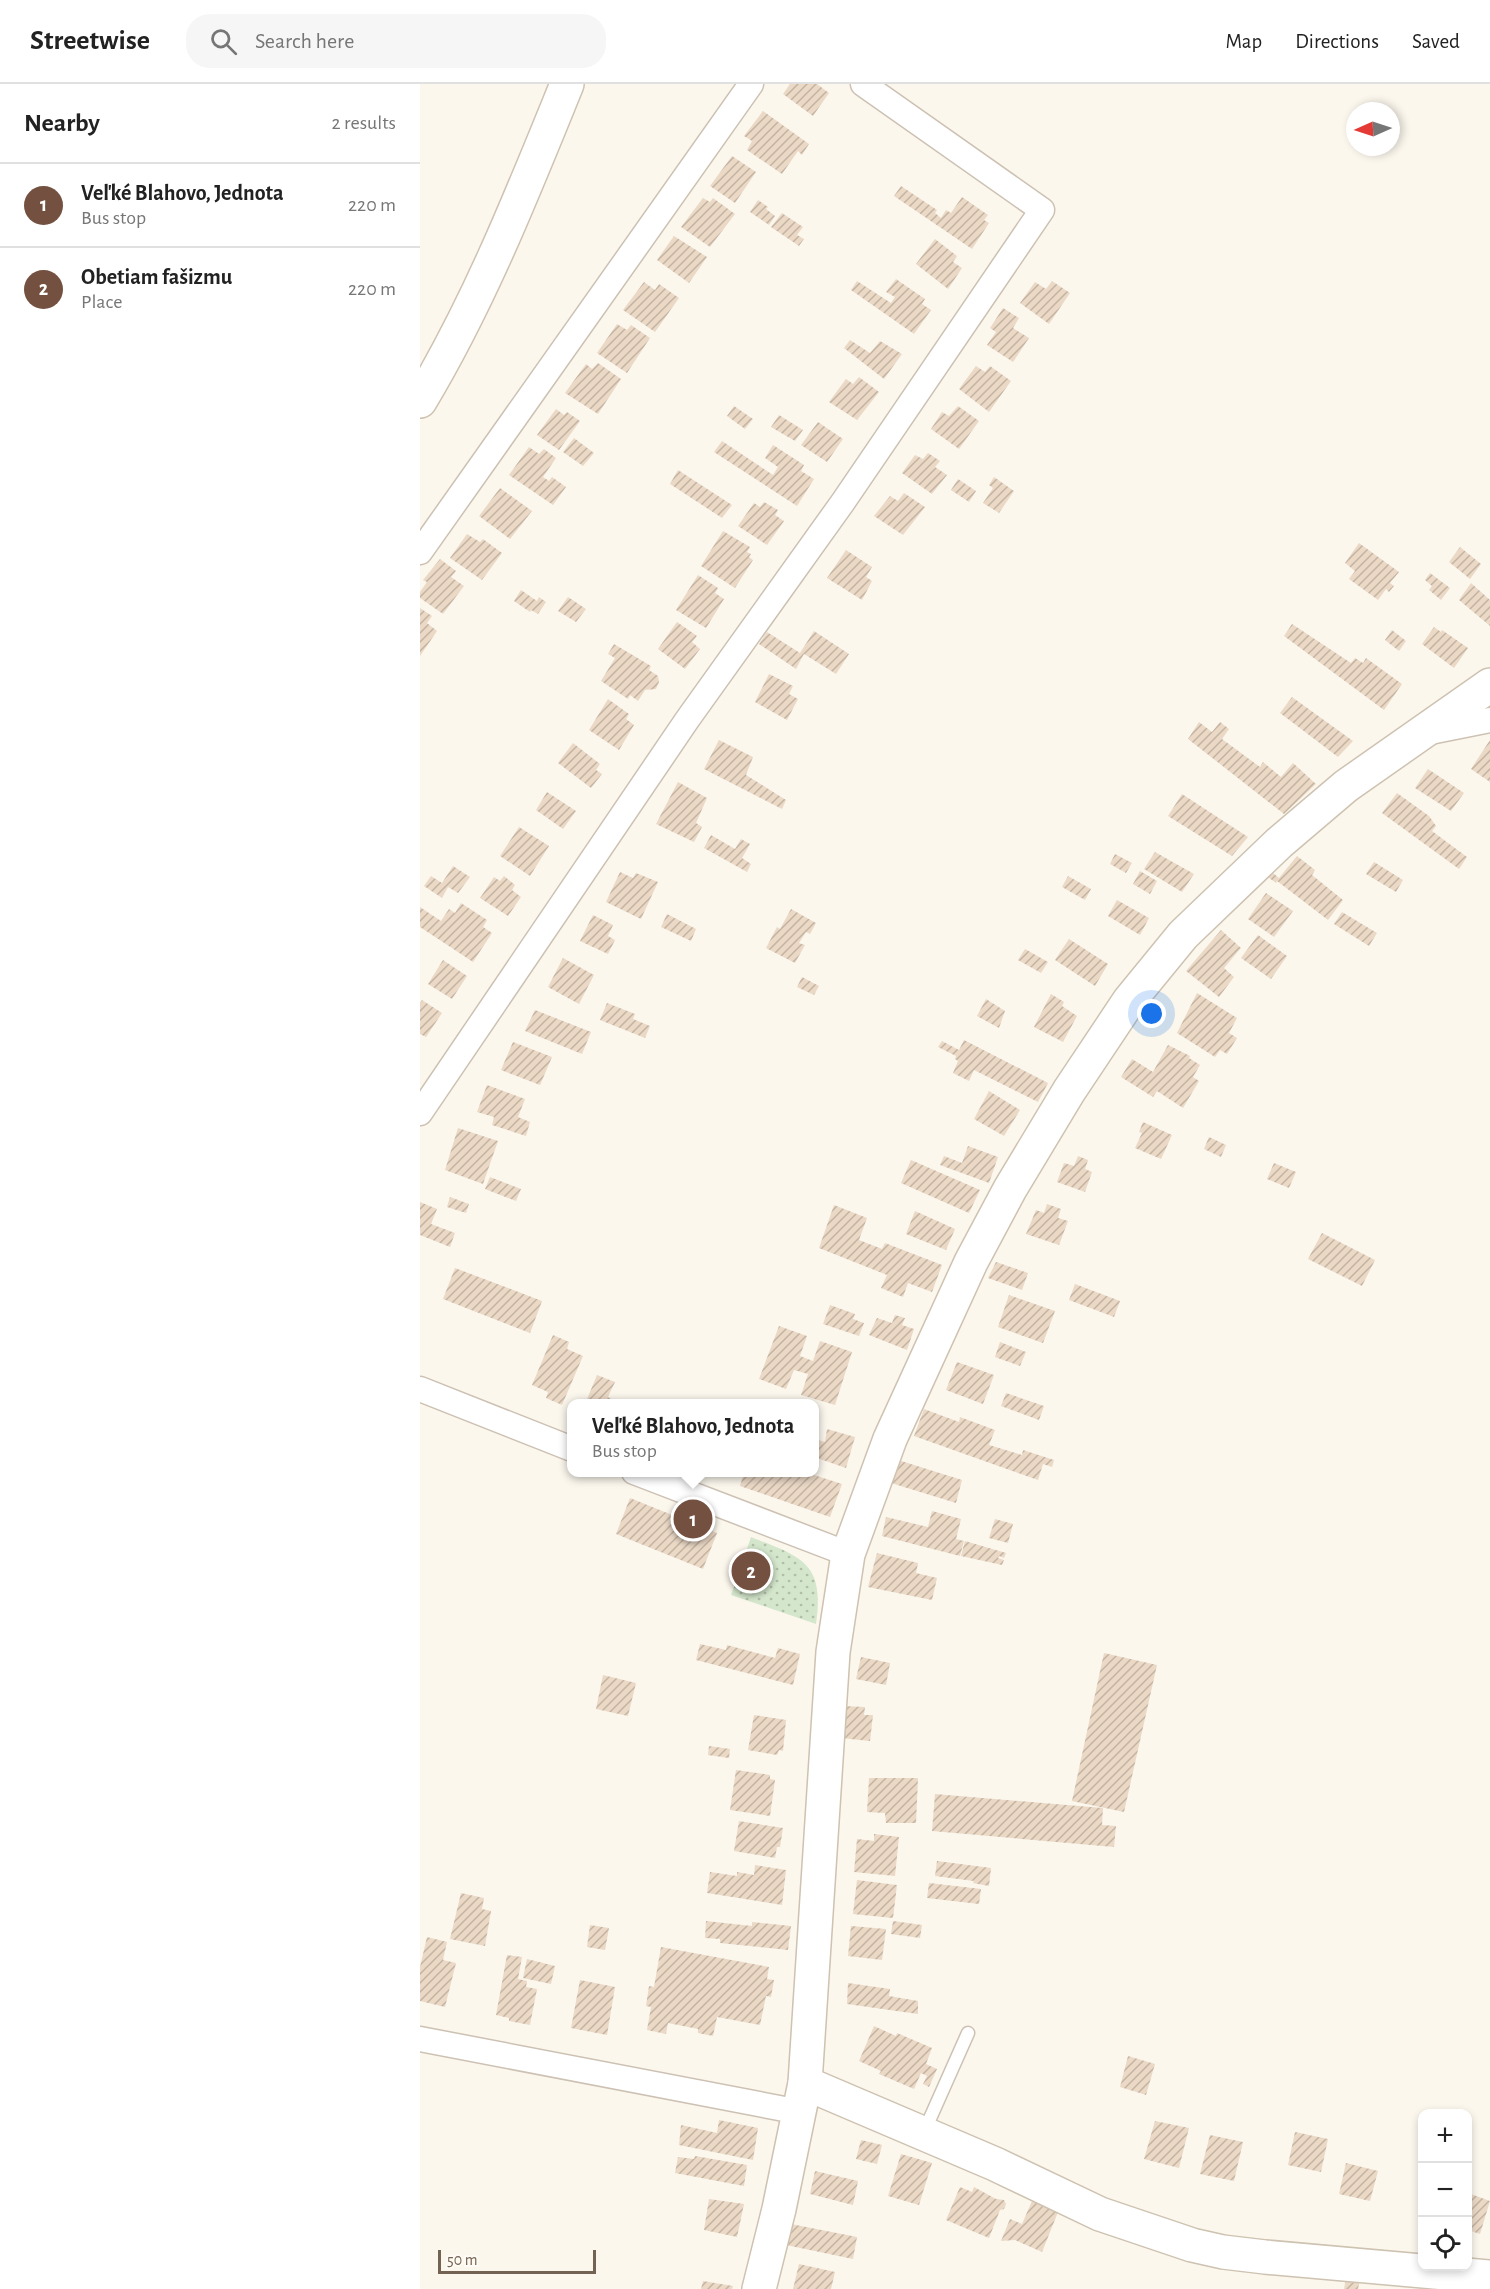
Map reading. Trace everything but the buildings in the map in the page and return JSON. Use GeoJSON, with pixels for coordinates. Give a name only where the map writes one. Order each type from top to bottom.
{"type":"FeatureCollection","features":[{"type":"Feature","properties":{"kind":"street"},"geometry":{"type":"LineString","coordinates":[[420,401],[450,347],[506,234],[567,84]]}},
{"type":"Feature","properties":{"kind":"street"},"geometry":{"type":"LineString","coordinates":[[420,552],[751,84]]}},
{"type":"Feature","properties":{"kind":"street"},"geometry":{"type":"LineString","coordinates":[[420,1113],[687,720],[843,502],[1042,210],[863,84]]}},
{"type":"Feature","properties":{"kind":"street"},"geometry":{"type":"LineString","coordinates":[[759,2289],[802,2097],[833,1664],[848,1554],[890,1439],[971,1262],[1010,1190],[1069,1091],[1129,1001],[1183,935],[1279,843],[1346,786],[1425,733],[1490,685]]}},
{"type":"Feature","properties":{"kind":"street"},"geometry":{"type":"LineString","coordinates":[[1425,733],[1490,720]]}},
{"type":"Feature","properties":{"kind":"street"},"geometry":{"type":"LineString","coordinates":[[420,1389],[567,1447]]}},
{"type":"Feature","properties":{"kind":"street"},"geometry":{"type":"LineString","coordinates":[[645,1477],[848,1554]]}},
{"type":"Feature","properties":{"kind":"street"},"geometry":{"type":"LineString","coordinates":[[420,2039],[802,2097],[924,2132],[1100,2214],[1192,2245],[1223,2252],[1490,2277]]}},
{"type":"Feature","properties":{"kind":"lane"},"geometry":{"type":"LineString","coordinates":[[924,2132],[968,2033]]}},
{"type":"Feature","properties":{"kind":"green space"},"geometry":{"type":"Polygon","coordinates":[[[751,1537],[796,1557],[813,1574],[818,1603],[816,1624],[731,1595],[751,1537]]]}},
{"type":"Feature","properties":{"kind":"place","name":"Veľké Blahovo, Jednota"},"geometry":{"type":"Point","coordinates":[693,1519]}},
{"type":"Feature","properties":{"kind":"place","name":"Obetiam fašizmu"},"geometry":{"type":"Point","coordinates":[751,1571]}}]}
